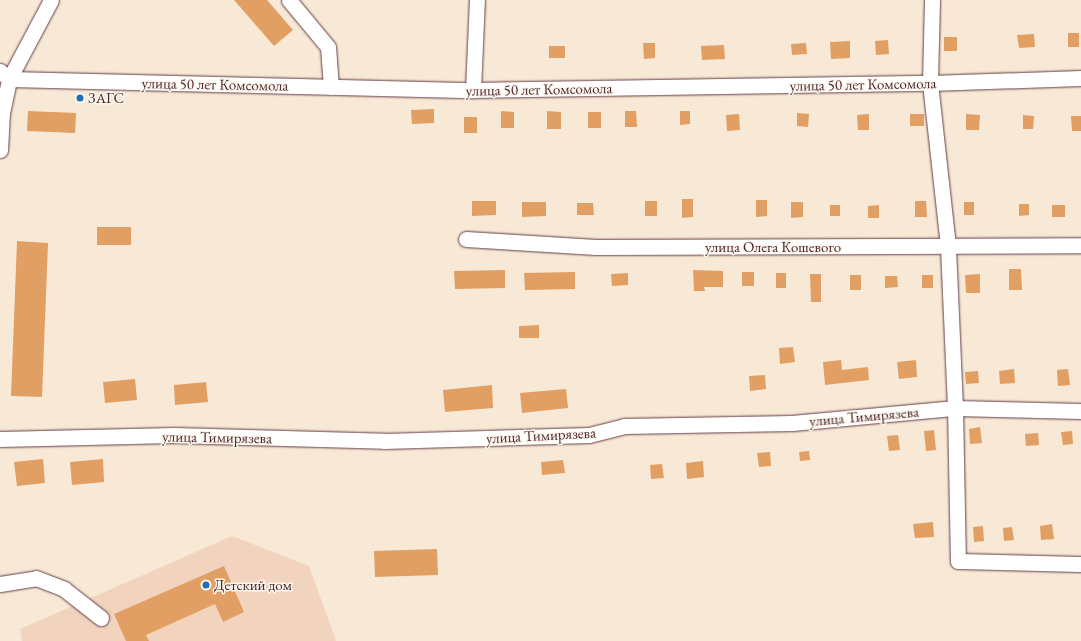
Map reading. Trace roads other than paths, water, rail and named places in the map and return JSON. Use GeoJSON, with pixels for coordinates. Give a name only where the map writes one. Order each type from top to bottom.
{"type":"FeatureCollection","features":[{"type":"Feature","properties":{"kind":"street"},"geometry":{"type":"LineString","coordinates":[[0,150],[5,75],[51,0]]}},
{"type":"Feature","properties":{"kind":"street"},"geometry":{"type":"LineString","coordinates":[[289,0],[328,47],[331,87]]}},
{"type":"Feature","properties":{"kind":"street"},"geometry":{"type":"LineString","coordinates":[[473,90],[477,0]]}},
{"type":"Feature","properties":{"kind":"street"},"geometry":{"type":"LineString","coordinates":[[932,0],[930,83],[948,247],[955,408],[958,562],[1081,564]]}},
{"type":"Feature","properties":{"kind":"street","name":"улица 50 лет Комсомола"},"geometry":{"type":"LineString","coordinates":[[5,75],[331,87],[473,90],[930,83],[1081,78]]}},
{"type":"Feature","properties":{"kind":"street","name":"улица Олега Кошевого"},"geometry":{"type":"LineString","coordinates":[[466,239],[596,247],[1081,246]]}},
{"type":"Feature","properties":{"kind":"street","name":"улица Тимирязева"},"geometry":{"type":"LineString","coordinates":[[0,439],[174,435],[384,441],[589,435],[624,426],[792,423],[955,408],[1081,411]]}},
{"type":"Feature","properties":{"kind":"street"},"geometry":{"type":"LineString","coordinates":[[0,584],[36,578],[64,588],[101,618]]}},
{"type":"Feature","properties":{"kind":"place","name":"ЗАГС"},"geometry":{"type":"Point","coordinates":[80,98]}},
{"type":"Feature","properties":{"kind":"place","name":"Детский дом"},"geometry":{"type":"Point","coordinates":[206,585]}}]}
